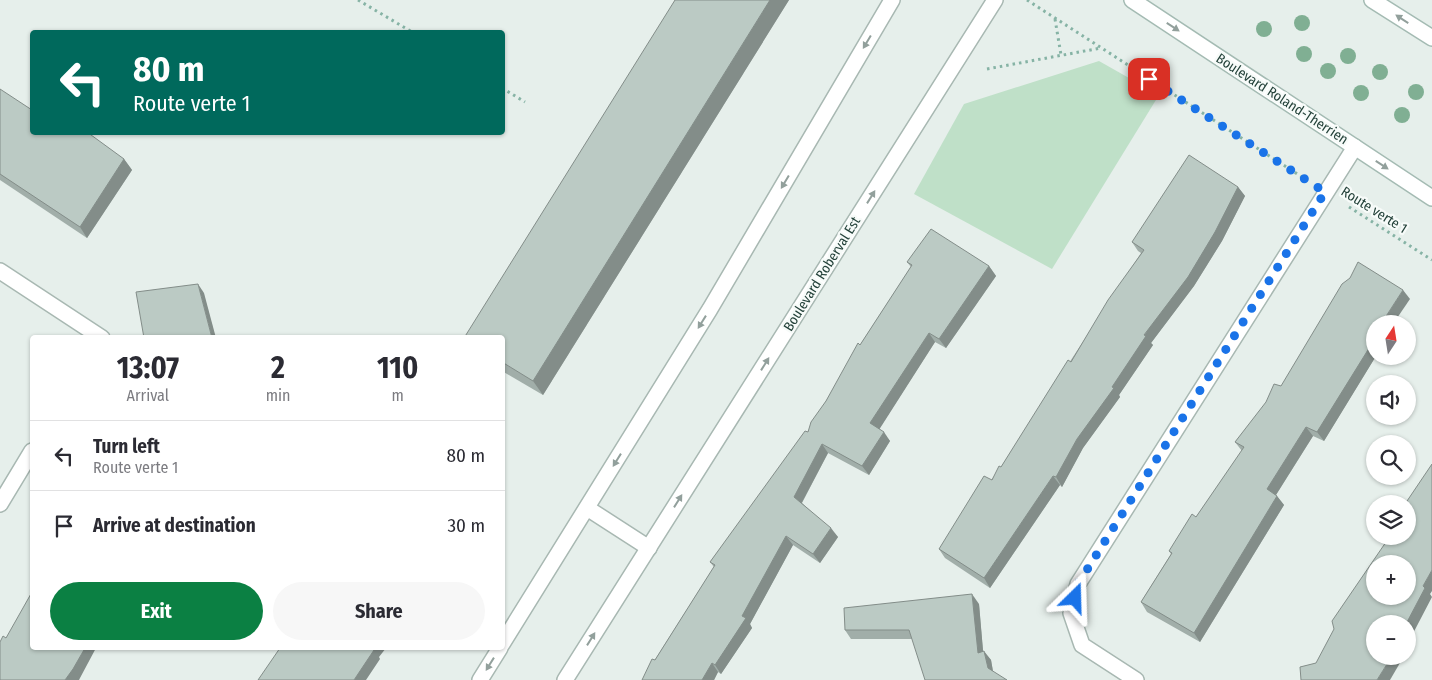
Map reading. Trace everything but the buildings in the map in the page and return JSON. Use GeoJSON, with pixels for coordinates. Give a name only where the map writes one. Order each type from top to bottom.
{"type":"FeatureCollection","features":[{"type":"Feature","properties":{"kind":"street"},"geometry":{"type":"LineString","coordinates":[[505,639],[710,310],[892,0]]}},
{"type":"Feature","properties":{"kind":"street","name":"Boulevard Roberval Est"},"geometry":{"type":"LineString","coordinates":[[566,680],[996,0]]}},
{"type":"Feature","properties":{"kind":"street","name":"Boulevard Roland-Therrien"},"geometry":{"type":"LineString","coordinates":[[1132,0],[1432,198]]}},
{"type":"Feature","properties":{"kind":"street"},"geometry":{"type":"LineString","coordinates":[[1372,0],[1432,38]]}},
{"type":"Feature","properties":{"kind":"street"},"geometry":{"type":"LineString","coordinates":[[1136,680],[1082,645],[1071,613],[1078,584],[1355,147]]}},
{"type":"Feature","properties":{"kind":"street"},"geometry":{"type":"LineString","coordinates":[[0,271],[97,335]]}},
{"type":"Feature","properties":{"kind":"street"},"geometry":{"type":"LineString","coordinates":[[0,504],[30,454]]}},
{"type":"Feature","properties":{"kind":"street"},"geometry":{"type":"LineString","coordinates":[[587,508],[648,548]]}},
{"type":"Feature","properties":{"kind":"street"},"geometry":{"type":"LineString","coordinates":[[480,680],[499,650]]}},
{"type":"Feature","properties":{"kind":"path"},"geometry":{"type":"LineString","coordinates":[[358,0],[409,30]]}},
{"type":"Feature","properties":{"kind":"path","name":"Route verte 1"},"geometry":{"type":"LineString","coordinates":[[1027,0],[1432,260]]}},
{"type":"Feature","properties":{"kind":"path"},"geometry":{"type":"LineString","coordinates":[[1055,18],[1061,55]]}},
{"type":"Feature","properties":{"kind":"path"},"geometry":{"type":"LineString","coordinates":[[947,76],[1101,48]]}},
{"type":"Feature","properties":{"kind":"path"},"geometry":{"type":"LineString","coordinates":[[505,90],[525,102]]}},
{"type":"Feature","properties":{"kind":"green space"},"geometry":{"type":"Polygon","coordinates":[[[1099,61],[1159,95],[1052,269],[914,194],[964,104],[1099,61]]]}},
{"type":"Feature","properties":{"kind":"route"},"geometry":{"type":"LineString","coordinates":[[1075,598],[1078,584],[1325,192],[1149,79]]}}]}
